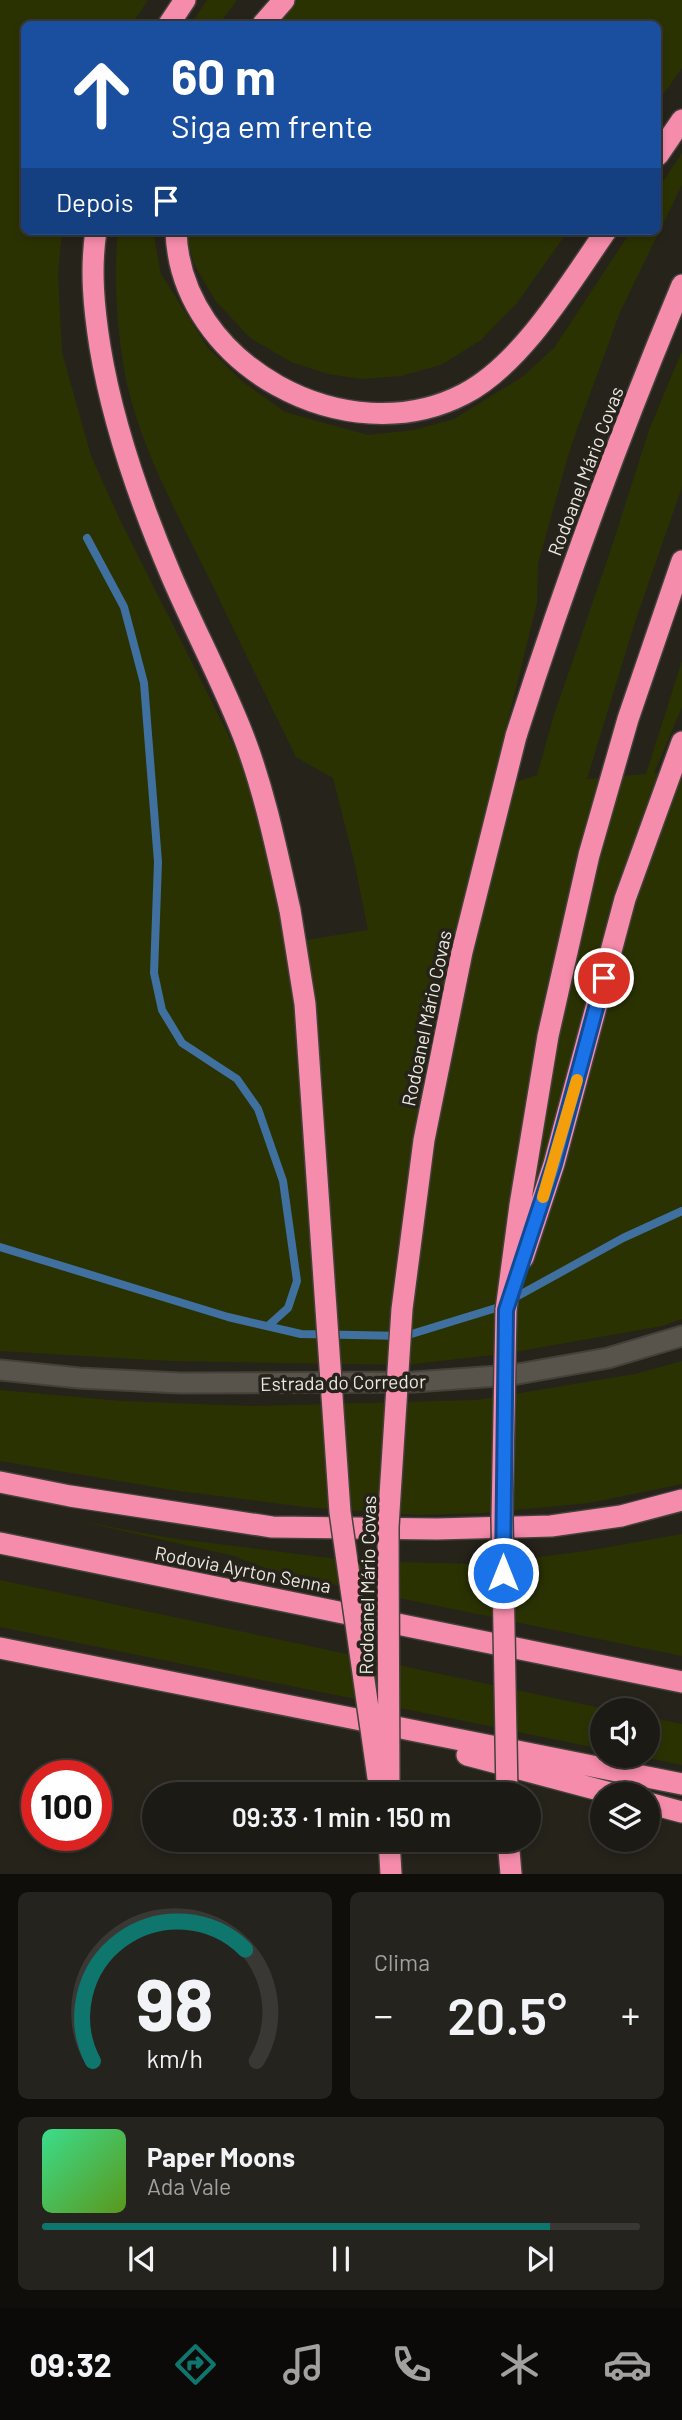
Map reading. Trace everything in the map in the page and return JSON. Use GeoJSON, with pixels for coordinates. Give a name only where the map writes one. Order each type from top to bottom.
{"type":"FeatureCollection","features":[{"type":"Feature","properties":{"kind":"highway"},"geometry":{"type":"LineString","coordinates":[[171,21],[185,0]]}},
{"type":"Feature","properties":{"kind":"highway"},"geometry":{"type":"LineString","coordinates":[[266,21],[284,0]]}},
{"type":"Feature","properties":{"kind":"highway"},"geometry":{"type":"LineString","coordinates":[[661,151],[682,120]]}},
{"type":"Feature","properties":{"kind":"highway"},"geometry":{"type":"LineString","coordinates":[[95,235],[92,255],[95,317],[107,389],[133,475],[170,573],[244,736],[271,824],[290,910],[305,1004],[340,1512],[378,1782]]}},
{"type":"Feature","properties":{"kind":"highway"},"geometry":{"type":"LineString","coordinates":[[176,235],[177,251],[193,300],[218,337],[251,370],[281,388],[323,406],[369,414],[418,410],[463,395],[494,375],[520,349],[603,235]]}},
{"type":"Feature","properties":{"kind":"highway","name":"Rodoanel Mário Covas"},"geometry":{"type":"LineString","coordinates":[[389,1782],[388,1527],[402,1309],[427,1127],[462,953],[516,736],[562,593],[608,468],[682,285]]}},
{"type":"Feature","properties":{"kind":"highway"},"geometry":{"type":"LineString","coordinates":[[506,1782],[502,1518],[506,1310],[520,1205],[548,1036],[589,855],[628,719],[682,561]]}},
{"type":"Feature","properties":{"kind":"highway"},"geometry":{"type":"LineString","coordinates":[[506,1310],[554,1164],[625,899],[682,742]]}},
{"type":"Feature","properties":{"kind":"highway"},"geometry":{"type":"LineString","coordinates":[[0,1482],[70,1496],[272,1527],[437,1529],[551,1526],[621,1516],[682,1500]]}},
{"type":"Feature","properties":{"kind":"highway","name":"Rodovia Ayrton Senna"},"geometry":{"type":"LineString","coordinates":[[0,1544],[682,1682]]}},
{"type":"Feature","properties":{"kind":"highway"},"geometry":{"type":"LineString","coordinates":[[0,1648],[682,1784]]}},
{"type":"Feature","properties":{"kind":"highway"},"geometry":{"type":"LineString","coordinates":[[279,1705],[590,1788]]}},
{"type":"Feature","properties":{"kind":"highway"},"geometry":{"type":"LineString","coordinates":[[660,1806],[682,1812]]}},
{"type":"Feature","properties":{"kind":"highway"},"geometry":{"type":"LineString","coordinates":[[509,1852],[511,1874]]}},
{"type":"Feature","properties":{"kind":"street","name":"Estrada do Corredor"},"geometry":{"type":"LineString","coordinates":[[0,1370],[79,1378],[180,1382],[414,1382],[512,1375],[608,1358],[682,1336]]}},
{"type":"Feature","properties":{"kind":"green space"},"geometry":{"type":"Polygon","coordinates":[[[0,0],[148,0],[134,21],[21,21],[21,235],[62,235],[58,274],[62,352],[91,456],[120,520],[239,756],[266,829],[294,942],[368,930],[355,865],[333,778],[296,757],[175,509],[142,434],[127,384],[121,346],[116,288],[118,235],[154,235],[161,274],[208,348],[243,382],[285,412],[368,435],[414,430],[454,419],[522,377],[554,348],[628,235],[658,235],[620,312],[570,449],[538,564],[537,603],[491,790],[537,775],[553,718],[649,430],[682,351],[682,487],[635,622],[587,779],[646,774],[682,661],[682,707],[654,773],[682,771],[682,1319],[662,1326],[509,1353],[406,1365],[169,1361],[0,1351],[0,0]]]}},
{"type":"Feature","properties":{"kind":"green space"},"geometry":{"type":"Polygon","coordinates":[[[207,0],[237,0],[221,21],[193,21],[207,0]]]}},
{"type":"Feature","properties":{"kind":"green space"},"geometry":{"type":"Polygon","coordinates":[[[278,0],[682,0],[682,68],[661,98],[661,21],[260,21],[278,0]]]}},
{"type":"Feature","properties":{"kind":"green space"},"geometry":{"type":"Polygon","coordinates":[[[682,153],[682,185],[661,228],[661,184],[682,153]]]}},
{"type":"Feature","properties":{"kind":"green space"},"geometry":{"type":"Polygon","coordinates":[[[186,235],[565,235],[517,303],[481,340],[441,365],[401,376],[362,379],[328,374],[291,362],[250,338],[215,300],[194,264],[186,235]]]}},
{"type":"Feature","properties":{"kind":"green space"},"geometry":{"type":"Polygon","coordinates":[[[682,1361],[682,1484],[589,1503],[485,1513],[418,1515],[304,1507],[179,1491],[0,1461],[0,1390],[121,1401],[250,1406],[477,1400],[635,1374],[682,1361]]]}},
{"type":"Feature","properties":{"kind":"green space"},"geometry":{"type":"Polygon","coordinates":[[[79,1521],[170,1538],[353,1561],[482,1564],[586,1551],[682,1534],[682,1656],[281,1574],[234,1556],[79,1521]]]}},
{"type":"Feature","properties":{"kind":"green space"},"geometry":{"type":"Polygon","coordinates":[[[0,1580],[590,1706],[590,1747],[0,1627],[0,1580]]]}},
{"type":"Feature","properties":{"kind":"green space"},"geometry":{"type":"Polygon","coordinates":[[[660,1719],[682,1724],[682,1765],[660,1761],[660,1719]]]}},
{"type":"Feature","properties":{"kind":"waterway"},"geometry":{"type":"LineString","coordinates":[[87,538],[124,607],[144,683],[158,862],[154,973],[162,1010],[182,1043],[237,1079],[258,1109],[283,1181],[297,1281],[288,1308],[268,1326]]}},
{"type":"Feature","properties":{"kind":"waterway"},"geometry":{"type":"LineString","coordinates":[[0,1247],[228,1317],[301,1334],[405,1336],[496,1308],[623,1238],[682,1211]]}},
{"type":"Feature","properties":{"kind":"slow traffic"},"geometry":{"type":"LineString","coordinates":[[543,1197],[577,1080]]}},
{"type":"Feature","properties":{"kind":"route"},"geometry":{"type":"LineString","coordinates":[[503,1573],[506,1310],[554,1164],[604,978]]}}]}
